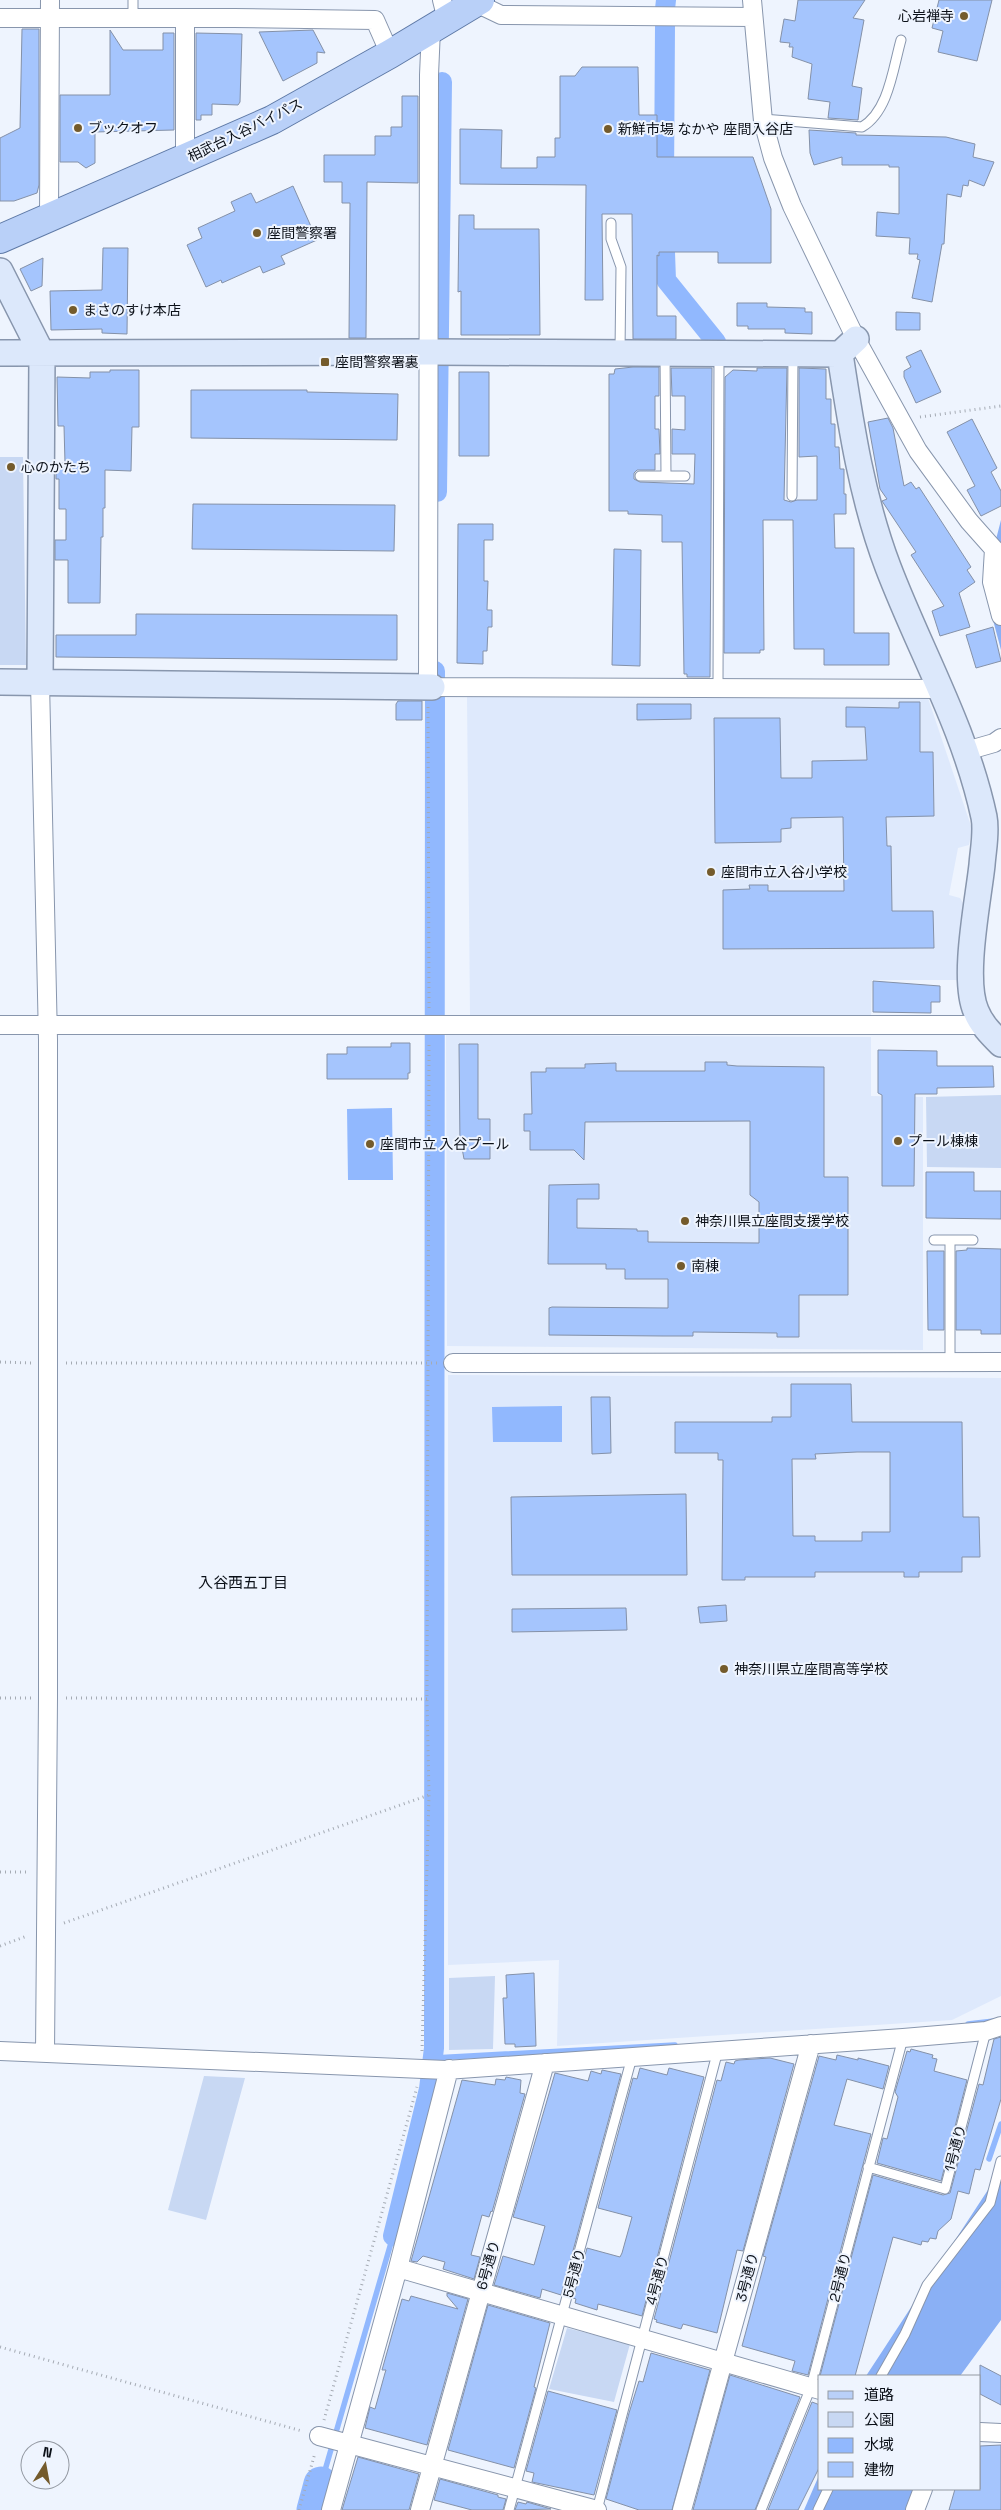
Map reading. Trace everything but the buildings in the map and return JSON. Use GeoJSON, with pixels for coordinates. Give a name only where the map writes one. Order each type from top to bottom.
{"type":"FeatureCollection","features":[{"type":"Feature","properties":{"kind":"main road","name":"相武台入谷バイパス"},"geometry":{"type":"LineString","coordinates":[[0,239],[272,120],[390,54],[440,16],[478,2]]}},
{"type":"Feature","properties":{"kind":"street"},"geometry":{"type":"LineString","coordinates":[[49,219],[50,0]]}},
{"type":"Feature","properties":{"kind":"street"},"geometry":{"type":"LineString","coordinates":[[478,2],[501,15],[752,9],[763,118],[773,158],[848,347],[901,420],[918,451],[969,522],[998,553],[992,582],[1001,616]]}},
{"type":"Feature","properties":{"kind":"street"},"geometry":{"type":"LineString","coordinates":[[436,687],[439,352],[429,75],[440,16]]}},
{"type":"Feature","properties":{"kind":"street"},"geometry":{"type":"LineString","coordinates":[[0,18],[375,20],[390,54]]}},
{"type":"Feature","properties":{"kind":"street"},"geometry":{"type":"LineString","coordinates":[[184,18],[185,159]]}},
{"type":"Feature","properties":{"kind":"street"},"geometry":{"type":"LineString","coordinates":[[0,271],[42,354],[40,682],[48,1025],[46,1363],[48,1698],[45,2053]]}},
{"type":"Feature","properties":{"kind":"street"},"geometry":{"type":"LineString","coordinates":[[0,354],[439,352],[793,354],[848,347]]}},
{"type":"Feature","properties":{"kind":"street"},"geometry":{"type":"LineString","coordinates":[[848,347],[849,418],[866,498],[888,567],[942,690],[966,751],[984,818],[985,829],[971,977],[975,1010],[983,1024],[1001,1044]]}},
{"type":"Feature","properties":{"kind":"street"},"geometry":{"type":"LineString","coordinates":[[0,682],[942,690]]}},
{"type":"Feature","properties":{"kind":"street"},"geometry":{"type":"LineString","coordinates":[[966,751],[994,743],[1001,738]]}},
{"type":"Feature","properties":{"kind":"street"},"geometry":{"type":"LineString","coordinates":[[0,1025],[983,1024]]}},
{"type":"Feature","properties":{"kind":"street"},"geometry":{"type":"LineString","coordinates":[[453,1363],[1001,1362]]}},
{"type":"Feature","properties":{"kind":"street"},"geometry":{"type":"LineString","coordinates":[[0,2051],[423,2070],[904,2038],[994,2028]]}},
{"type":"Feature","properties":{"kind":"street","name":"3号通り"},"geometry":{"type":"LineString","coordinates":[[682,2510],[811,2044]]}},
{"type":"Feature","properties":{"kind":"street","name":"6号通り"},"geometry":{"type":"LineString","coordinates":[[420,2510],[544,2063]]}},
{"type":"Feature","properties":{"kind":"street"},"geometry":{"type":"LineString","coordinates":[[331,2510],[333,2440],[398,2268],[447,2069]]}},
{"type":"Feature","properties":{"kind":"street"},"geometry":{"type":"LineString","coordinates":[[398,2268],[815,2389]]}},
{"type":"Feature","properties":{"kind":"street"},"geometry":{"type":"LineString","coordinates":[[981,2432],[1001,2433]]}},
{"type":"Feature","properties":{"kind":"street"},"geometry":{"type":"LineString","coordinates":[[333,2440],[597,2510]]}},
{"type":"Feature","properties":{"kind":"street"},"geometry":{"type":"LineString","coordinates":[[915,2510],[923,2490]]}},
{"type":"Feature","properties":{"kind":"lane"},"geometry":{"type":"LineString","coordinates":[[133,0],[133,18]]}},
{"type":"Feature","properties":{"kind":"lane"},"geometry":{"type":"LineString","coordinates":[[763,118],[862,127],[872,121],[877,114],[890,81],[901,40]]}},
{"type":"Feature","properties":{"kind":"lane"},"geometry":{"type":"LineString","coordinates":[[611,222],[611,239],[621,267],[620,353]]}},
{"type":"Feature","properties":{"kind":"lane"},"geometry":{"type":"LineString","coordinates":[[665,353],[666,476]]}},
{"type":"Feature","properties":{"kind":"lane"},"geometry":{"type":"LineString","coordinates":[[718,688],[719,354]]}},
{"type":"Feature","properties":{"kind":"lane"},"geometry":{"type":"LineString","coordinates":[[792,496],[793,354]]}},
{"type":"Feature","properties":{"kind":"lane"},"geometry":{"type":"LineString","coordinates":[[640,476],[685,476]]}},
{"type":"Feature","properties":{"kind":"lane"},"geometry":{"type":"LineString","coordinates":[[934,1240],[973,1240]]}},
{"type":"Feature","properties":{"kind":"lane"},"geometry":{"type":"LineString","coordinates":[[950,1240],[950,1362]]}},
{"type":"Feature","properties":{"kind":"lane","name":"1号通り"},"geometry":{"type":"LineString","coordinates":[[868,2167],[945,2189],[994,2028]]}},
{"type":"Feature","properties":{"kind":"lane","name":"2号通り"},"geometry":{"type":"LineString","coordinates":[[818,2375],[868,2167],[904,2038]]}},
{"type":"Feature","properties":{"kind":"lane","name":"4号通り"},"geometry":{"type":"LineString","coordinates":[[597,2510],[718,2050]]}},
{"type":"Feature","properties":{"kind":"lane","name":"5号通り"},"geometry":{"type":"LineString","coordinates":[[509,2510],[632,2056]]}},
{"type":"Feature","properties":{"kind":"lane"},"geometry":{"type":"LineString","coordinates":[[882,2375],[905,2334],[927,2285],[990,2203],[1001,2161]]}},
{"type":"Feature","properties":{"kind":"lane","name":"2号通り"},"geometry":{"type":"LineString","coordinates":[[761,2510],[815,2389],[818,2376]]}},
{"type":"Feature","properties":{"kind":"lane"},"geometry":{"type":"LineString","coordinates":[[818,2510],[828,2490]]}},
{"type":"Feature","properties":{"kind":"path"},"geometry":{"type":"LineString","coordinates":[[901,420],[1001,406]]}},
{"type":"Feature","properties":{"kind":"path"},"geometry":{"type":"LineString","coordinates":[[423,2070],[429,1795],[427,1699],[430,1025],[436,687]]}},
{"type":"Feature","properties":{"kind":"path"},"geometry":{"type":"LineString","coordinates":[[0,1362],[429,1363]]}},
{"type":"Feature","properties":{"kind":"path"},"geometry":{"type":"LineString","coordinates":[[0,1698],[427,1699]]}},
{"type":"Feature","properties":{"kind":"path"},"geometry":{"type":"LineString","coordinates":[[0,1946],[429,1795]]}},
{"type":"Feature","properties":{"kind":"path"},"geometry":{"type":"LineString","coordinates":[[0,1872],[46,1872]]}},
{"type":"Feature","properties":{"kind":"path"},"geometry":{"type":"LineString","coordinates":[[299,2510],[333,2440],[417,2088]]}},
{"type":"Feature","properties":{"kind":"path"},"geometry":{"type":"LineString","coordinates":[[0,2347],[333,2440]]}},
{"type":"Feature","properties":{"kind":"shaded area"},"geometry":{"type":"Polygon","coordinates":[[[1001,520],[1001,650],[984,586],[1001,520]]]}},
{"type":"Feature","properties":{"kind":"shaded area","name":"座間市立入谷小学校"},"geometry":{"type":"Polygon","coordinates":[[[467,697],[928,698],[972,829],[969,845],[958,848],[949,895],[960,898],[963,903],[957,980],[872,980],[871,1016],[470,1015],[467,697]]]}},
{"type":"Feature","properties":{"kind":"shaded area","name":"神奈川県立座間支援学校"},"geometry":{"type":"Polygon","coordinates":[[[446,1035],[871,1037],[871,1096],[923,1097],[923,1350],[447,1346],[446,1035]]]}},
{"type":"Feature","properties":{"kind":"shaded area","name":"神奈川県立座間高等学校"},"geometry":{"type":"Polygon","coordinates":[[[448,1375],[1001,1378],[1001,1996],[952,2020],[557,2046],[559,1960],[448,1965],[448,1375]]]}},
{"type":"Feature","properties":{"kind":"shaded area"},"geometry":{"type":"Polygon","coordinates":[[[1001,2170],[1001,2320],[961,2375],[867,2375],[1001,2170]]]}},
{"type":"Feature","properties":{"kind":"shaded area"},"geometry":{"type":"Polygon","coordinates":[[[818,2478],[818,2490],[916,2490],[907,2510],[804,2510],[818,2478]]]}},
{"type":"Feature","properties":{"kind":"green space"},"geometry":{"type":"Polygon","coordinates":[[[0,457],[23,457],[26,665],[0,665],[0,457]]]}},
{"type":"Feature","properties":{"kind":"green space"},"geometry":{"type":"Polygon","coordinates":[[[1001,1095],[1001,1168],[927,1167],[926,1097],[1001,1095]]]}},
{"type":"Feature","properties":{"kind":"green space"},"geometry":{"type":"Polygon","coordinates":[[[495,1976],[493,2049],[449,2050],[449,1978],[495,1976]]]}},
{"type":"Feature","properties":{"kind":"green space"},"geometry":{"type":"Polygon","coordinates":[[[204,2076],[245,2078],[206,2220],[168,2210],[204,2076]]]}},
{"type":"Feature","properties":{"kind":"green space"},"geometry":{"type":"Polygon","coordinates":[[[567,2328],[630,2344],[614,2402],[549,2389],[567,2328]]]}},
{"type":"Feature","properties":{"kind":"water","name":"座間市立 入谷プール"},"geometry":{"type":"Polygon","coordinates":[[[392,1108],[393,1180],[348,1180],[347,1109],[392,1108]]]}},
{"type":"Feature","properties":{"kind":"water"},"geometry":{"type":"Polygon","coordinates":[[[562,1406],[562,1442],[493,1442],[492,1407],[562,1406]]]}},
{"type":"Feature","properties":{"kind":"waterway"},"geometry":{"type":"LineString","coordinates":[[665,9],[666,0]]}},
{"type":"Feature","properties":{"kind":"waterway"},"geometry":{"type":"LineString","coordinates":[[664,184],[665,26]]}},
{"type":"Feature","properties":{"kind":"waterway"},"geometry":{"type":"LineString","coordinates":[[437,492],[442,82]]}},
{"type":"Feature","properties":{"kind":"waterway"},"geometry":{"type":"LineString","coordinates":[[664,225],[666,280],[716,342]]}},
{"type":"Feature","properties":{"kind":"waterway"},"geometry":{"type":"LineString","coordinates":[[393,2236],[429,2089],[434,2048],[435,671]]}},
{"type":"Feature","properties":{"kind":"waterway"},"geometry":{"type":"LineString","coordinates":[[968,2024],[994,2021]]}},
{"type":"Feature","properties":{"kind":"waterway"},"geometry":{"type":"LineString","coordinates":[[433,2058],[675,2045]]}},
{"type":"Feature","properties":{"kind":"waterway"},"geometry":{"type":"LineString","coordinates":[[989,2159],[1001,2124]]}},
{"type":"Feature","properties":{"kind":"waterway"},"geometry":{"type":"LineString","coordinates":[[321,2484],[393,2236]]}},
{"type":"Feature","properties":{"kind":"waterway"},"geometry":{"type":"LineString","coordinates":[[314,2510],[321,2484]]}},
{"type":"Feature","properties":{"kind":"place","name":"心岩禅寺"},"geometry":{"type":"Point","coordinates":[964,16]}},
{"type":"Feature","properties":{"kind":"place","name":"ブックオフ"},"geometry":{"type":"Point","coordinates":[78,128]}},
{"type":"Feature","properties":{"kind":"place","name":"新鮮市場 なかや 座間入谷店"},"geometry":{"type":"Point","coordinates":[608,129]}},
{"type":"Feature","properties":{"kind":"place","name":"座間警察署"},"geometry":{"type":"Point","coordinates":[257,233]}},
{"type":"Feature","properties":{"kind":"place","name":"まさのすけ本店"},"geometry":{"type":"Point","coordinates":[73,310]}},
{"type":"Feature","properties":{"kind":"place","name":"座間警察署裏"},"geometry":{"type":"Point","coordinates":[325,362]}},
{"type":"Feature","properties":{"kind":"place","name":"心のかたち"},"geometry":{"type":"Point","coordinates":[11,467]}},
{"type":"Feature","properties":{"kind":"place","name":"座間市立入谷小学校"},"geometry":{"type":"Point","coordinates":[711,872]}},
{"type":"Feature","properties":{"kind":"place","name":"プール棟棟"},"geometry":{"type":"Point","coordinates":[898,1141]}},
{"type":"Feature","properties":{"kind":"place","name":"座間市立 入谷プール"},"geometry":{"type":"Point","coordinates":[370,1144]}},
{"type":"Feature","properties":{"kind":"place","name":"神奈川県立座間支援学校"},"geometry":{"type":"Point","coordinates":[685,1221]}},
{"type":"Feature","properties":{"kind":"place","name":"南棟"},"geometry":{"type":"Point","coordinates":[681,1266]}},
{"type":"Feature","properties":{"kind":"place","name":"神奈川県立座間高等学校"},"geometry":{"type":"Point","coordinates":[724,1669]}},
{"type":"Feature","properties":{"kind":"district","name":"入谷西五丁目"},"geometry":{"type":"Point","coordinates":[243,1583]}}]}
